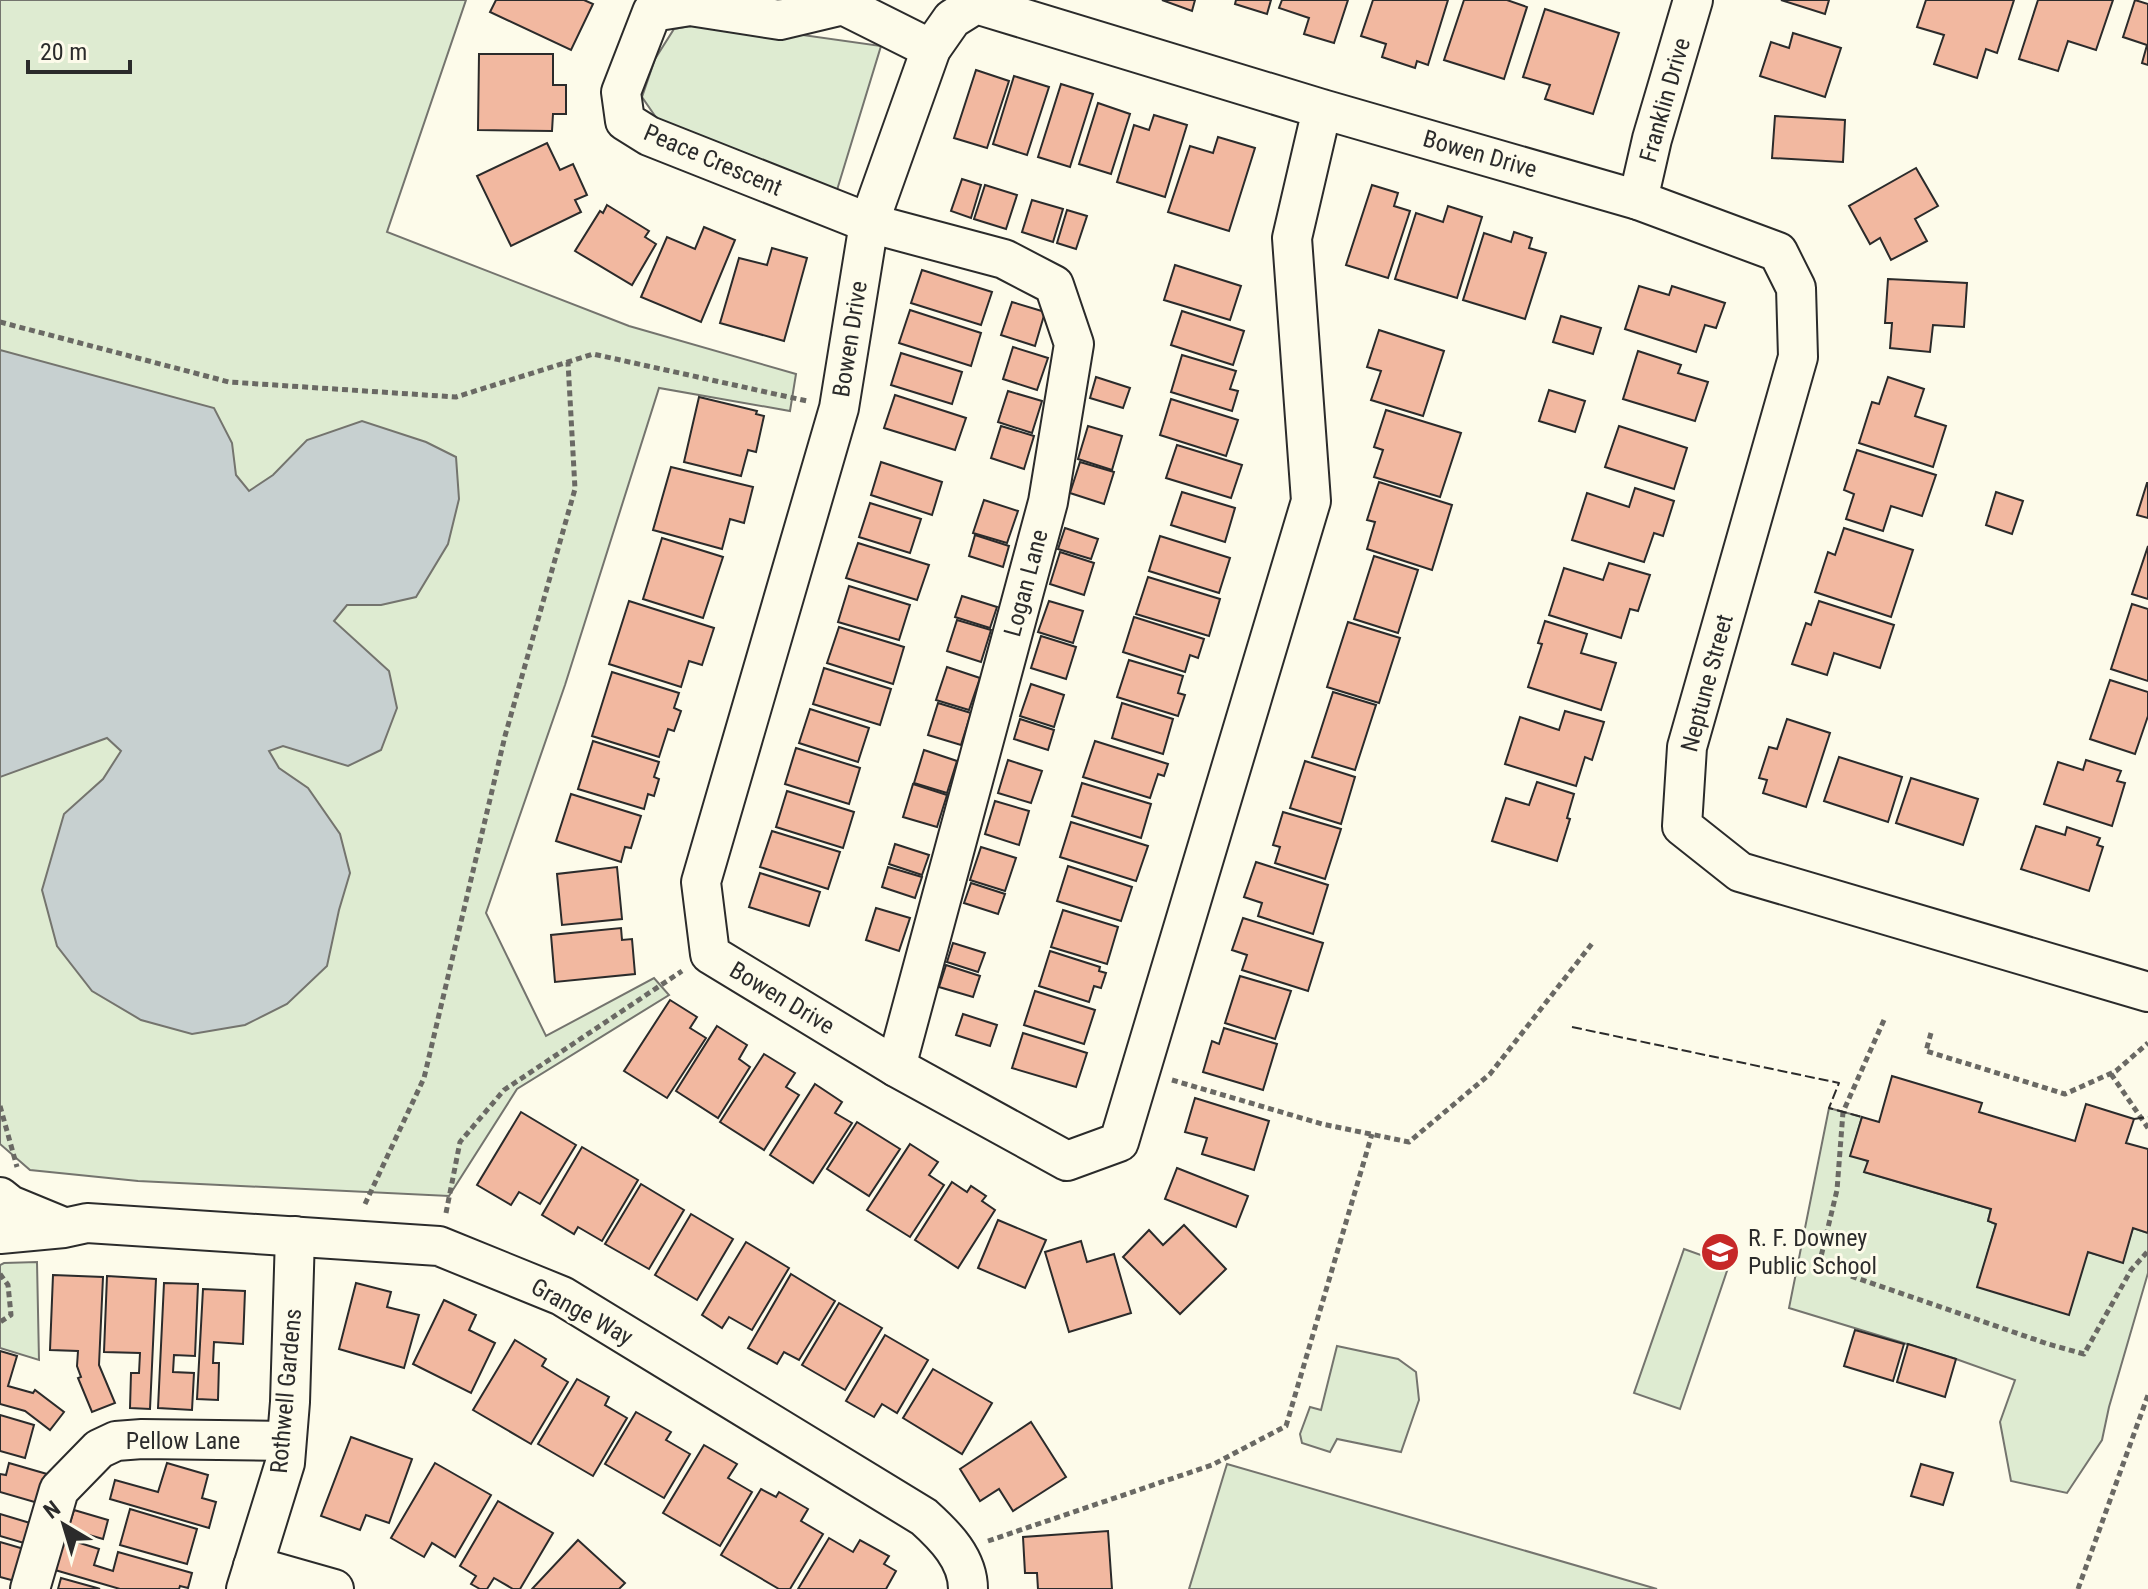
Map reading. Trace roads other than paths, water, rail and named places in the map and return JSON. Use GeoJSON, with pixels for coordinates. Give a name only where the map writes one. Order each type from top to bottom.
{"type":"FeatureCollection","features":[{"type":"Feature","properties":{"kind":"street","name":"Franklin Drive"},"geometry":{"type":"LineString","coordinates":[[1638,200],[1652,139],[1693,0]]}},
{"type":"Feature","properties":{"kind":"street","name":"Bowen Drive"},"geometry":{"type":"LineString","coordinates":[[1322,109],[1292,238],[1311,501],[1119,1142],[1067,1161],[896,1067],[710,954],[701,882],[839,408],[869,223],[931,49],[952,19],[976,4],[1322,109],[1638,200]]}},
{"type":"Feature","properties":{"kind":"street","name":"Peace Crescent"},"geometry":{"type":"LineString","coordinates":[[869,223],[649,136],[625,121],[621,92],[652,12],[690,6],[780,20],[843,5],[931,49]]}},
{"type":"Feature","properties":{"kind":"street","name":"Neptune Street"},"geometry":{"type":"LineString","coordinates":[[1638,200],[1778,252],[1796,288],[1798,357],[1687,747],[1682,826],[1740,872],[2148,990]]}},
{"type":"Feature","properties":{"kind":"street","name":"Logan Lane"},"geometry":{"type":"LineString","coordinates":[[869,223],[1004,259],[1054,285],[1074,344],[1048,502],[896,1067]]}},
{"type":"Feature","properties":{"kind":"street","name":"Grange Way"},"geometry":{"type":"LineString","coordinates":[[8,1182],[10,1205],[64,1228]]}},
{"type":"Feature","properties":{"kind":"street","name":"Grange Way"},"geometry":{"type":"LineString","coordinates":[[0,1234],[87,1223],[439,1246],[562,1296],[924,1517],[940,1531],[963,1571]]}},
{"type":"Feature","properties":{"kind":"street","name":"Rothwell Gardens"},"geometry":{"type":"LineString","coordinates":[[250,1578],[285,1463],[295,1236]]}},
{"type":"Feature","properties":{"kind":"street","name":"Pellow Lane"},"geometry":{"type":"LineString","coordinates":[[30,1589],[59,1490],[99,1449],[116,1441],[142,1439],[286,1441]]}},
{"type":"Feature","properties":{"kind":"street"},"geometry":{"type":"LineString","coordinates":[[250,1578],[334,1589]]}},
{"type":"Feature","properties":{"kind":"place","name":"R. F. Downey Public School"},"geometry":{"type":"Point","coordinates":[1720,1252]}}]}
